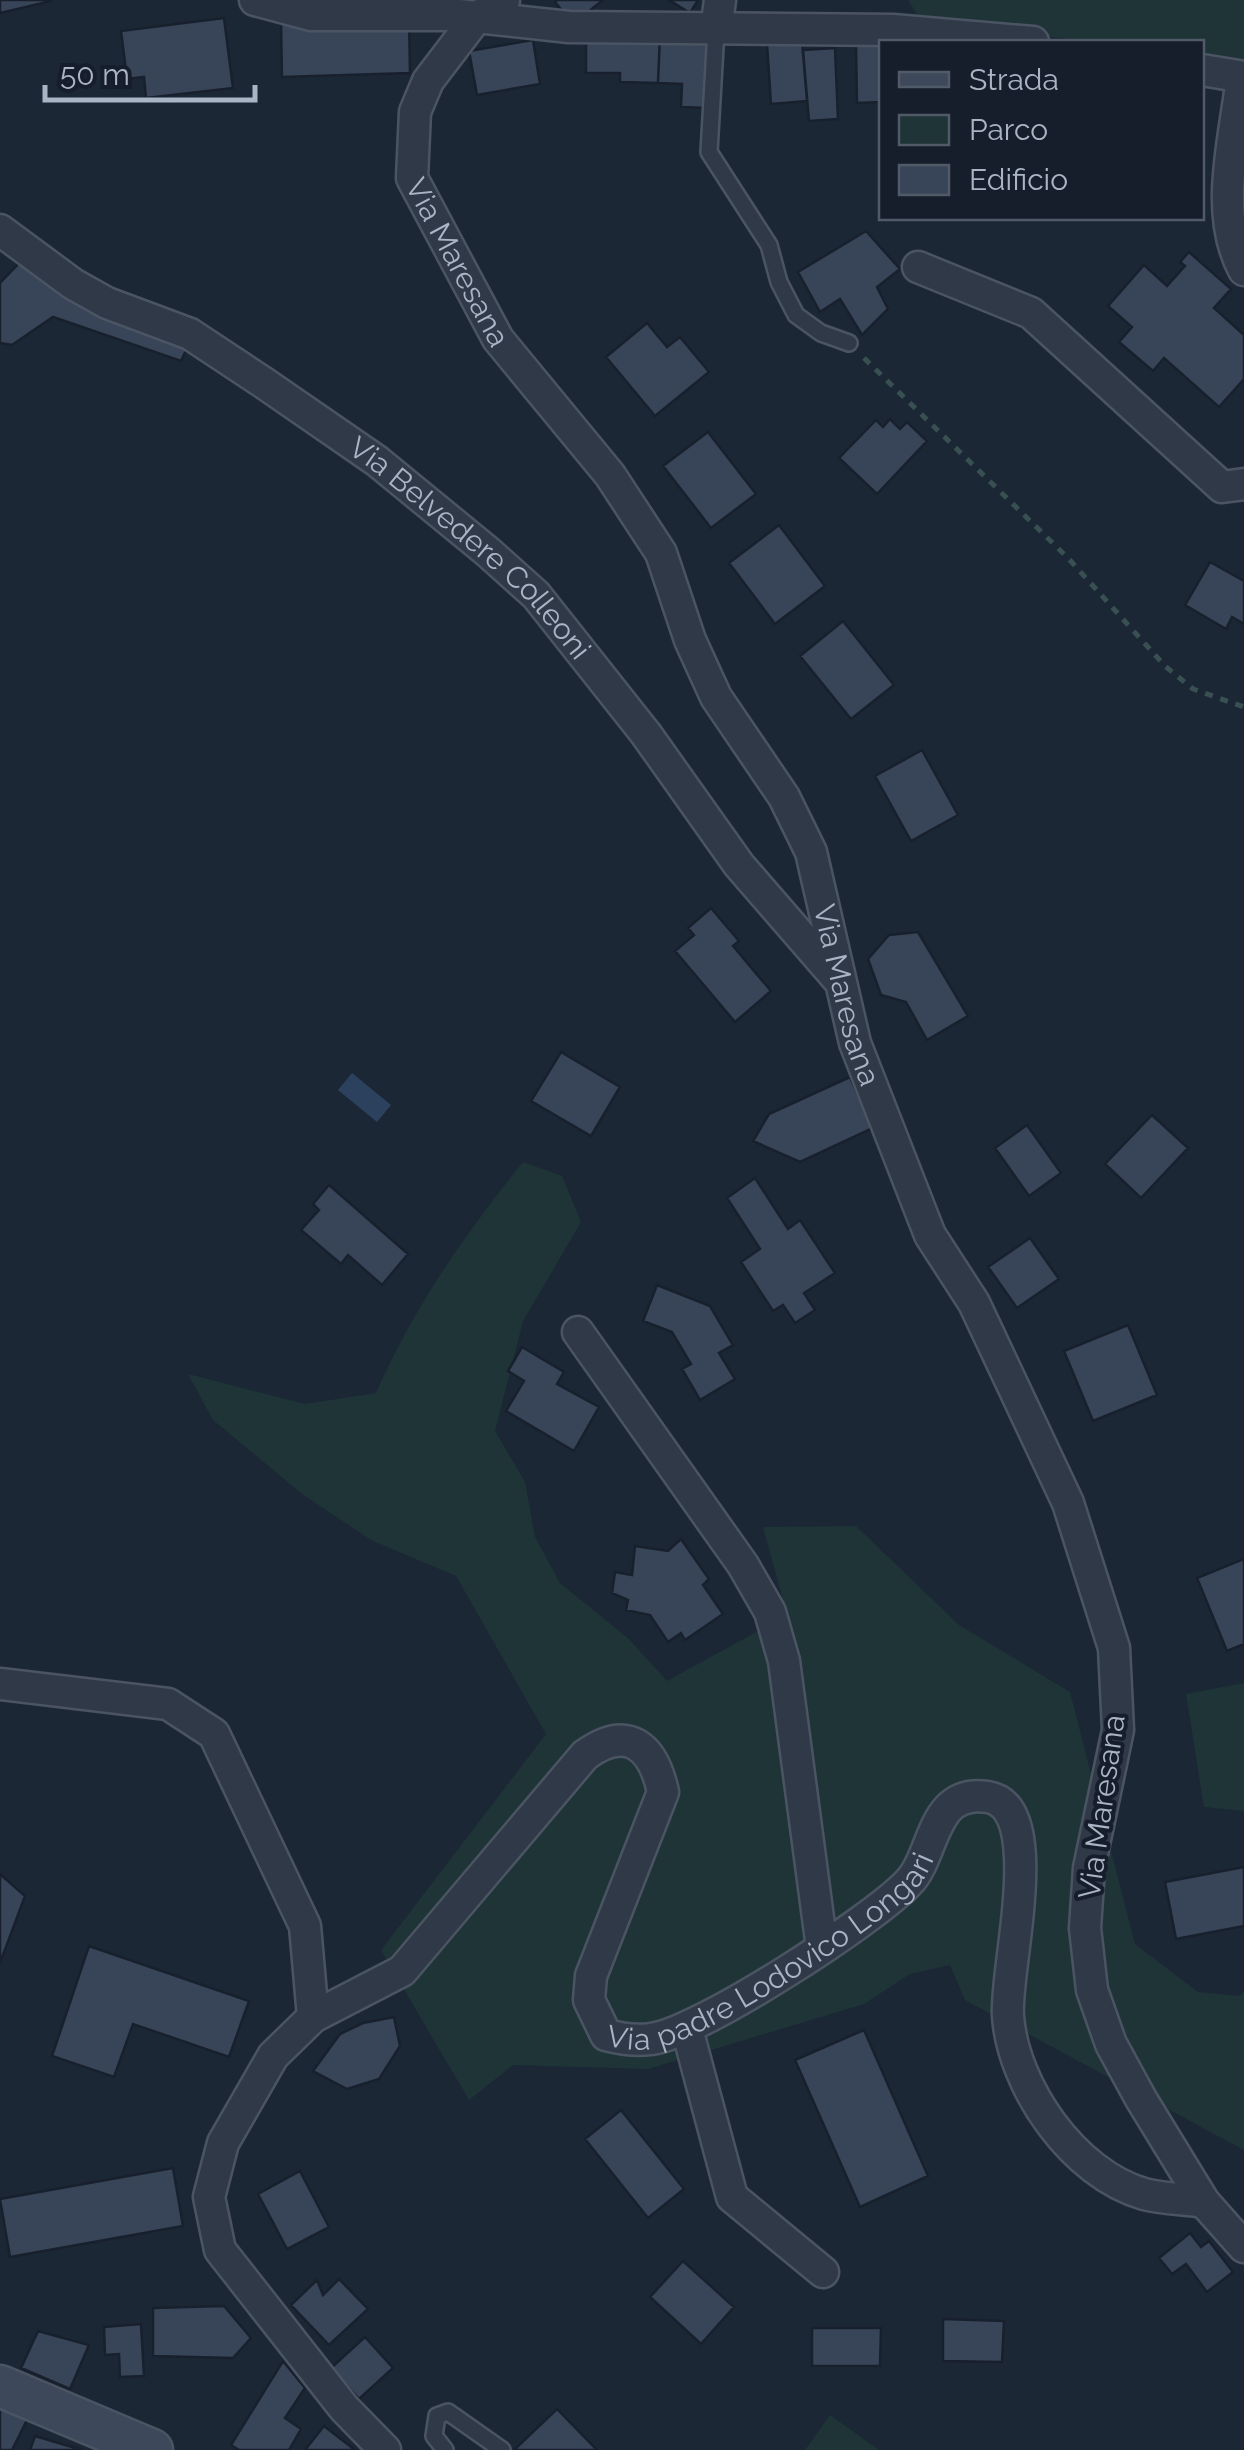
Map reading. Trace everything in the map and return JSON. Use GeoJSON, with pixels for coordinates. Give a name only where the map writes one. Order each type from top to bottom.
{"type":"FeatureCollection","features":[{"type":"Feature","properties":{"kind":"street"},"geometry":{"type":"LineString","coordinates":[[255,0],[311,15],[476,18],[569,27],[718,15],[1010,40]]}},
{"type":"Feature","properties":{"kind":"street","name":"Via Maresana"},"geometry":{"type":"LineString","coordinates":[[504,0],[476,18],[446,52],[415,112],[412,178],[498,339],[610,475],[661,554],[690,640],[716,697],[784,796],[811,852],[855,1043],[930,1235],[974,1302],[1068,1504],[1114,1648],[1118,1730],[1089,1868],[1085,1928],[1092,1990],[1111,2044],[1204,2202],[1244,2247]]}},
{"type":"Feature","properties":{"kind":"street"},"geometry":{"type":"LineString","coordinates":[[1204,70],[1243,77],[1227,216],[1232,248],[1244,270]]}},
{"type":"Feature","properties":{"kind":"street","name":"Via Belvedere Colleoni"},"geometry":{"type":"LineString","coordinates":[[0,230],[73,284],[108,303],[190,334],[250,373],[377,460],[488,552],[536,595],[646,734],[740,865],[839,981]]}},
{"type":"Feature","properties":{"kind":"street"},"geometry":{"type":"LineString","coordinates":[[918,267],[1031,312],[1222,486],[1244,484]]}},
{"type":"Feature","properties":{"kind":"street"},"geometry":{"type":"LineString","coordinates":[[578,1332],[743,1564],[770,1612],[784,1662],[822,1948]]}},
{"type":"Feature","properties":{"kind":"street"},"geometry":{"type":"LineString","coordinates":[[0,1684],[168,1704],[214,1734],[304,1926],[313,2017]]}},
{"type":"Feature","properties":{"kind":"street","name":"Via padre Lodovico Longari"},"geometry":{"type":"LineString","coordinates":[[384,2450],[344,2408],[228,2266],[213,2228],[208,2196],[223,2144],[273,2056],[313,2017],[402,1971],[585,1755],[604,1742],[630,1741],[647,1752],[658,1767],[663,1792],[592,1976],[589,2000],[606,2036],[652,2040],[686,2029],[822,1948],[877,1912],[912,1880],[941,1814],[961,1800],[989,1797],[1007,1808],[1018,1825],[1021,1846],[1008,2017],[1018,2061],[1056,2128],[1084,2159],[1116,2182],[1144,2194],[1204,2202]]}},
{"type":"Feature","properties":{"kind":"street"},"geometry":{"type":"LineString","coordinates":[[686,2029],[732,2198],[823,2272]]}},
{"type":"Feature","properties":{"kind":"street"},"geometry":{"type":"LineString","coordinates":[[0,2386],[152,2450]]}},
{"type":"Feature","properties":{"kind":"lane"},"geometry":{"type":"LineString","coordinates":[[718,15],[709,152],[770,246],[779,282],[796,316],[821,333],[849,343]]}},
{"type":"Feature","properties":{"kind":"lane"},"geometry":{"type":"LineString","coordinates":[[445,2450],[434,2436],[437,2416],[448,2412],[502,2450]]}},
{"type":"Feature","properties":{"kind":"path"},"geometry":{"type":"LineString","coordinates":[[849,343],[1068,558],[1165,666],[1193,689],[1244,707]]}},
{"type":"Feature","properties":{"kind":"green space"},"geometry":{"type":"Polygon","coordinates":[[[908,0],[1244,0],[1244,62],[1204,56],[1204,40],[1083,40],[924,25],[908,0]]]}},
{"type":"Feature","properties":{"kind":"green space"},"geometry":{"type":"Polygon","coordinates":[[[523,1162],[562,1176],[581,1222],[523,1321],[495,1431],[525,1482],[535,1537],[560,1583],[629,1639],[667,1681],[787,1615],[763,1527],[856,1526],[959,1625],[1070,1692],[1135,1944],[1198,1992],[1239,1996],[1244,1992],[1244,2150],[965,2000],[950,1965],[910,1974],[864,2004],[648,2069],[513,2065],[469,2100],[381,1950],[546,1734],[456,1576],[371,1540],[302,1494],[213,1420],[188,1374],[305,1404],[376,1393],[406,1331],[442,1273],[523,1162]]]}},
{"type":"Feature","properties":{"kind":"green space"},"geometry":{"type":"Polygon","coordinates":[[[1244,1683],[1244,1811],[1204,1807],[1186,1694],[1244,1683]]]}},
{"type":"Feature","properties":{"kind":"green space"},"geometry":{"type":"Polygon","coordinates":[[[830,2415],[879,2450],[805,2450],[830,2415]]]}},
{"type":"Feature","properties":{"kind":"water"},"geometry":{"type":"Polygon","coordinates":[[[352,1073],[391,1105],[377,1122],[338,1090],[352,1073]]]}},
{"type":"Feature","properties":{"kind":"building"},"geometry":{"type":"Polygon","coordinates":[[[0,0],[51,0],[51,1],[0,13],[0,0]]]}},
{"type":"Feature","properties":{"kind":"building"},"geometry":{"type":"Polygon","coordinates":[[[603,0],[573,24],[555,2],[603,0]]]}},
{"type":"Feature","properties":{"kind":"building"},"geometry":{"type":"Polygon","coordinates":[[[669,0],[698,0],[690,13],[669,0]]]}},
{"type":"Feature","properties":{"kind":"building"},"geometry":{"type":"Polygon","coordinates":[[[224,18],[233,88],[146,98],[144,77],[127,79],[121,31],[224,18]]]}},
{"type":"Feature","properties":{"kind":"building"},"geometry":{"type":"Polygon","coordinates":[[[409,18],[410,73],[282,77],[281,22],[409,18]]]}},
{"type":"Feature","properties":{"kind":"building"},"geometry":{"type":"Polygon","coordinates":[[[586,33],[660,35],[658,83],[620,82],[620,73],[586,73],[586,33]]]}},
{"type":"Feature","properties":{"kind":"building"},"geometry":{"type":"Polygon","coordinates":[[[660,35],[710,37],[707,108],[681,107],[682,84],[658,83],[660,35]]]}},
{"type":"Feature","properties":{"kind":"building"},"geometry":{"type":"Polygon","coordinates":[[[533,40],[540,84],[477,95],[469,51],[533,40]]]}},
{"type":"Feature","properties":{"kind":"building"},"geometry":{"type":"Polygon","coordinates":[[[802,42],[807,101],[771,104],[767,44],[802,42]]]}},
{"type":"Feature","properties":{"kind":"building"},"geometry":{"type":"Polygon","coordinates":[[[856,45],[879,45],[879,102],[857,103],[856,45]]]}},
{"type":"Feature","properties":{"kind":"building"},"geometry":{"type":"Polygon","coordinates":[[[835,48],[838,119],[809,121],[803,50],[835,48]]]}},
{"type":"Feature","properties":{"kind":"building"},"geometry":{"type":"Polygon","coordinates":[[[866,231],[900,269],[877,287],[888,309],[862,335],[840,299],[820,312],[798,272],[866,231]]]}},
{"type":"Feature","properties":{"kind":"building"},"geometry":{"type":"Polygon","coordinates":[[[1189,252],[1231,289],[1214,308],[1244,335],[1244,379],[1219,407],[1164,358],[1153,371],[1119,342],[1132,327],[1108,306],[1144,265],[1167,286],[1185,266],[1180,262],[1189,252]]]}},
{"type":"Feature","properties":{"kind":"building"},"geometry":{"type":"Polygon","coordinates":[[[25,257],[190,342],[181,361],[53,317],[12,345],[0,343],[0,283],[25,257]]]}},
{"type":"Feature","properties":{"kind":"building"},"geometry":{"type":"Polygon","coordinates":[[[647,323],[667,347],[680,337],[709,372],[655,416],[606,357],[647,323]]]}},
{"type":"Feature","properties":{"kind":"building"},"geometry":{"type":"Polygon","coordinates":[[[890,419],[900,429],[907,422],[927,441],[877,494],[839,458],[876,420],[883,427],[890,419]]]}},
{"type":"Feature","properties":{"kind":"building"},"geometry":{"type":"Polygon","coordinates":[[[708,432],[756,494],[711,528],[663,466],[708,432]]]}},
{"type":"Feature","properties":{"kind":"building"},"geometry":{"type":"Polygon","coordinates":[[[779,525],[825,586],[775,624],[729,563],[779,525]]]}},
{"type":"Feature","properties":{"kind":"building"},"geometry":{"type":"Polygon","coordinates":[[[1210,562],[1244,581],[1244,624],[1232,617],[1226,629],[1185,605],[1210,562]]]}},
{"type":"Feature","properties":{"kind":"building"},"geometry":{"type":"Polygon","coordinates":[[[843,621],[894,685],[851,719],[800,656],[843,621]]]}},
{"type":"Feature","properties":{"kind":"building"},"geometry":{"type":"Polygon","coordinates":[[[922,750],[958,815],[911,841],[875,776],[922,750]]]}},
{"type":"Feature","properties":{"kind":"building"},"geometry":{"type":"Polygon","coordinates":[[[711,908],[739,941],[733,946],[771,991],[735,1022],[675,951],[694,935],[688,928],[711,908]]]}},
{"type":"Feature","properties":{"kind":"building"},"geometry":{"type":"Polygon","coordinates":[[[918,932],[968,1016],[927,1040],[906,1002],[881,995],[868,959],[889,935],[918,932]]]}},
{"type":"Feature","properties":{"kind":"building"},"geometry":{"type":"Polygon","coordinates":[[[561,1052],[620,1087],[591,1136],[531,1101],[561,1052]]]}},
{"type":"Feature","properties":{"kind":"building"},"geometry":{"type":"Polygon","coordinates":[[[850,1077],[873,1128],[800,1162],[753,1141],[769,1114],[850,1077]]]}},
{"type":"Feature","properties":{"kind":"building"},"geometry":{"type":"Polygon","coordinates":[[[1152,1115],[1188,1148],[1141,1198],[1105,1164],[1152,1115]]]}},
{"type":"Feature","properties":{"kind":"building"},"geometry":{"type":"Polygon","coordinates":[[[1027,1125],[1061,1173],[1029,1196],[995,1148],[1027,1125]]]}},
{"type":"Feature","properties":{"kind":"building"},"geometry":{"type":"Polygon","coordinates":[[[755,1178],[788,1229],[800,1220],[835,1273],[804,1293],[815,1310],[795,1323],[783,1305],[773,1311],[741,1262],[760,1249],[727,1198],[755,1178]]]}},
{"type":"Feature","properties":{"kind":"building"},"geometry":{"type":"Polygon","coordinates":[[[329,1185],[408,1254],[382,1285],[348,1255],[341,1264],[301,1230],[319,1210],[313,1204],[329,1185]]]}},
{"type":"Feature","properties":{"kind":"building"},"geometry":{"type":"Polygon","coordinates":[[[1030,1238],[1059,1279],[1017,1308],[988,1267],[1030,1238]]]}},
{"type":"Feature","properties":{"kind":"building"},"geometry":{"type":"Polygon","coordinates":[[[657,1285],[710,1306],[733,1345],[719,1353],[735,1379],[700,1400],[682,1369],[691,1364],[672,1332],[643,1321],[657,1285]]]}},
{"type":"Feature","properties":{"kind":"building"},"geometry":{"type":"Polygon","coordinates":[[[1128,1325],[1157,1395],[1093,1421],[1064,1351],[1128,1325]]]}},
{"type":"Feature","properties":{"kind":"building"},"geometry":{"type":"Polygon","coordinates":[[[522,1347],[564,1372],[557,1384],[599,1407],[574,1451],[506,1411],[524,1381],[508,1371],[522,1347]]]}},
{"type":"Feature","properties":{"kind":"building"},"geometry":{"type":"Polygon","coordinates":[[[681,1539],[709,1579],[703,1585],[723,1614],[685,1640],[681,1633],[668,1642],[650,1615],[626,1610],[628,1600],[612,1593],[615,1572],[632,1575],[635,1546],[668,1551],[681,1539]]]}},
{"type":"Feature","properties":{"kind":"building"},"geometry":{"type":"Polygon","coordinates":[[[1244,1559],[1244,1644],[1227,1651],[1197,1578],[1244,1559]]]}},
{"type":"Feature","properties":{"kind":"building"},"geometry":{"type":"Polygon","coordinates":[[[1244,1867],[1244,1926],[1176,1939],[1165,1882],[1244,1867]]]}},
{"type":"Feature","properties":{"kind":"building"},"geometry":{"type":"Polygon","coordinates":[[[0,1874],[25,1896],[0,1963],[0,1874]]]}},
{"type":"Feature","properties":{"kind":"building"},"geometry":{"type":"Polygon","coordinates":[[[89,1946],[249,2001],[229,2057],[133,2024],[114,2077],[52,2056],[89,1946]]]}},
{"type":"Feature","properties":{"kind":"building"},"geometry":{"type":"Polygon","coordinates":[[[394,2017],[400,2046],[379,2079],[347,2089],[313,2071],[340,2034],[363,2023],[394,2017]]]}},
{"type":"Feature","properties":{"kind":"building"},"geometry":{"type":"Polygon","coordinates":[[[864,2030],[928,2176],[860,2207],[795,2060],[864,2030]]]}},
{"type":"Feature","properties":{"kind":"building"},"geometry":{"type":"Polygon","coordinates":[[[621,2110],[684,2189],[648,2218],[585,2139],[621,2110]]]}},
{"type":"Feature","properties":{"kind":"building"},"geometry":{"type":"Polygon","coordinates":[[[173,2168],[183,2226],[10,2257],[0,2199],[173,2168]]]}},
{"type":"Feature","properties":{"kind":"building"},"geometry":{"type":"Polygon","coordinates":[[[300,2171],[329,2227],[287,2249],[258,2194],[300,2171]]]}},
{"type":"Feature","properties":{"kind":"building"},"geometry":{"type":"Polygon","coordinates":[[[1190,2233],[1201,2247],[1209,2241],[1233,2272],[1207,2292],[1186,2264],[1172,2274],[1159,2258],[1190,2233]]]}},
{"type":"Feature","properties":{"kind":"building"},"geometry":{"type":"Polygon","coordinates":[[[683,2261],[734,2307],[701,2344],[650,2297],[683,2261]]]}},
{"type":"Feature","properties":{"kind":"building"},"geometry":{"type":"Polygon","coordinates":[[[339,2279],[368,2309],[329,2345],[291,2305],[317,2280],[323,2295],[339,2279]]]}},
{"type":"Feature","properties":{"kind":"building"},"geometry":{"type":"Polygon","coordinates":[[[224,2306],[251,2338],[233,2358],[153,2356],[153,2308],[224,2306]]]}},
{"type":"Feature","properties":{"kind":"building"},"geometry":{"type":"Polygon","coordinates":[[[943,2319],[1004,2321],[1002,2362],[943,2361],[943,2319]]]}},
{"type":"Feature","properties":{"kind":"building"},"geometry":{"type":"Polygon","coordinates":[[[141,2324],[144,2376],[120,2377],[119,2354],[105,2355],[104,2327],[141,2324]]]}},
{"type":"Feature","properties":{"kind":"building"},"geometry":{"type":"Polygon","coordinates":[[[812,2328],[881,2328],[880,2366],[812,2366],[812,2328]]]}},
{"type":"Feature","properties":{"kind":"building"},"geometry":{"type":"Polygon","coordinates":[[[38,2331],[89,2345],[70,2389],[21,2368],[38,2331]]]}},
{"type":"Feature","properties":{"kind":"building"},"geometry":{"type":"Polygon","coordinates":[[[365,2337],[393,2368],[359,2399],[331,2368],[365,2337]]]}},
{"type":"Feature","properties":{"kind":"building"},"geometry":{"type":"Polygon","coordinates":[[[283,2361],[305,2388],[285,2418],[301,2429],[289,2450],[239,2450],[231,2445],[283,2361]]]}},
{"type":"Feature","properties":{"kind":"building"},"geometry":{"type":"Polygon","coordinates":[[[0,2407],[28,2418],[12,2450],[0,2450],[0,2407]]]}},
{"type":"Feature","properties":{"kind":"building"},"geometry":{"type":"Polygon","coordinates":[[[557,2409],[597,2450],[515,2449],[557,2409]]]}},
{"type":"Feature","properties":{"kind":"building"},"geometry":{"type":"Polygon","coordinates":[[[324,2426],[355,2450],[305,2450],[324,2426]]]}},
{"type":"Feature","properties":{"kind":"building"},"geometry":{"type":"Polygon","coordinates":[[[35,2436],[82,2450],[30,2450],[35,2436]]]}}]}
